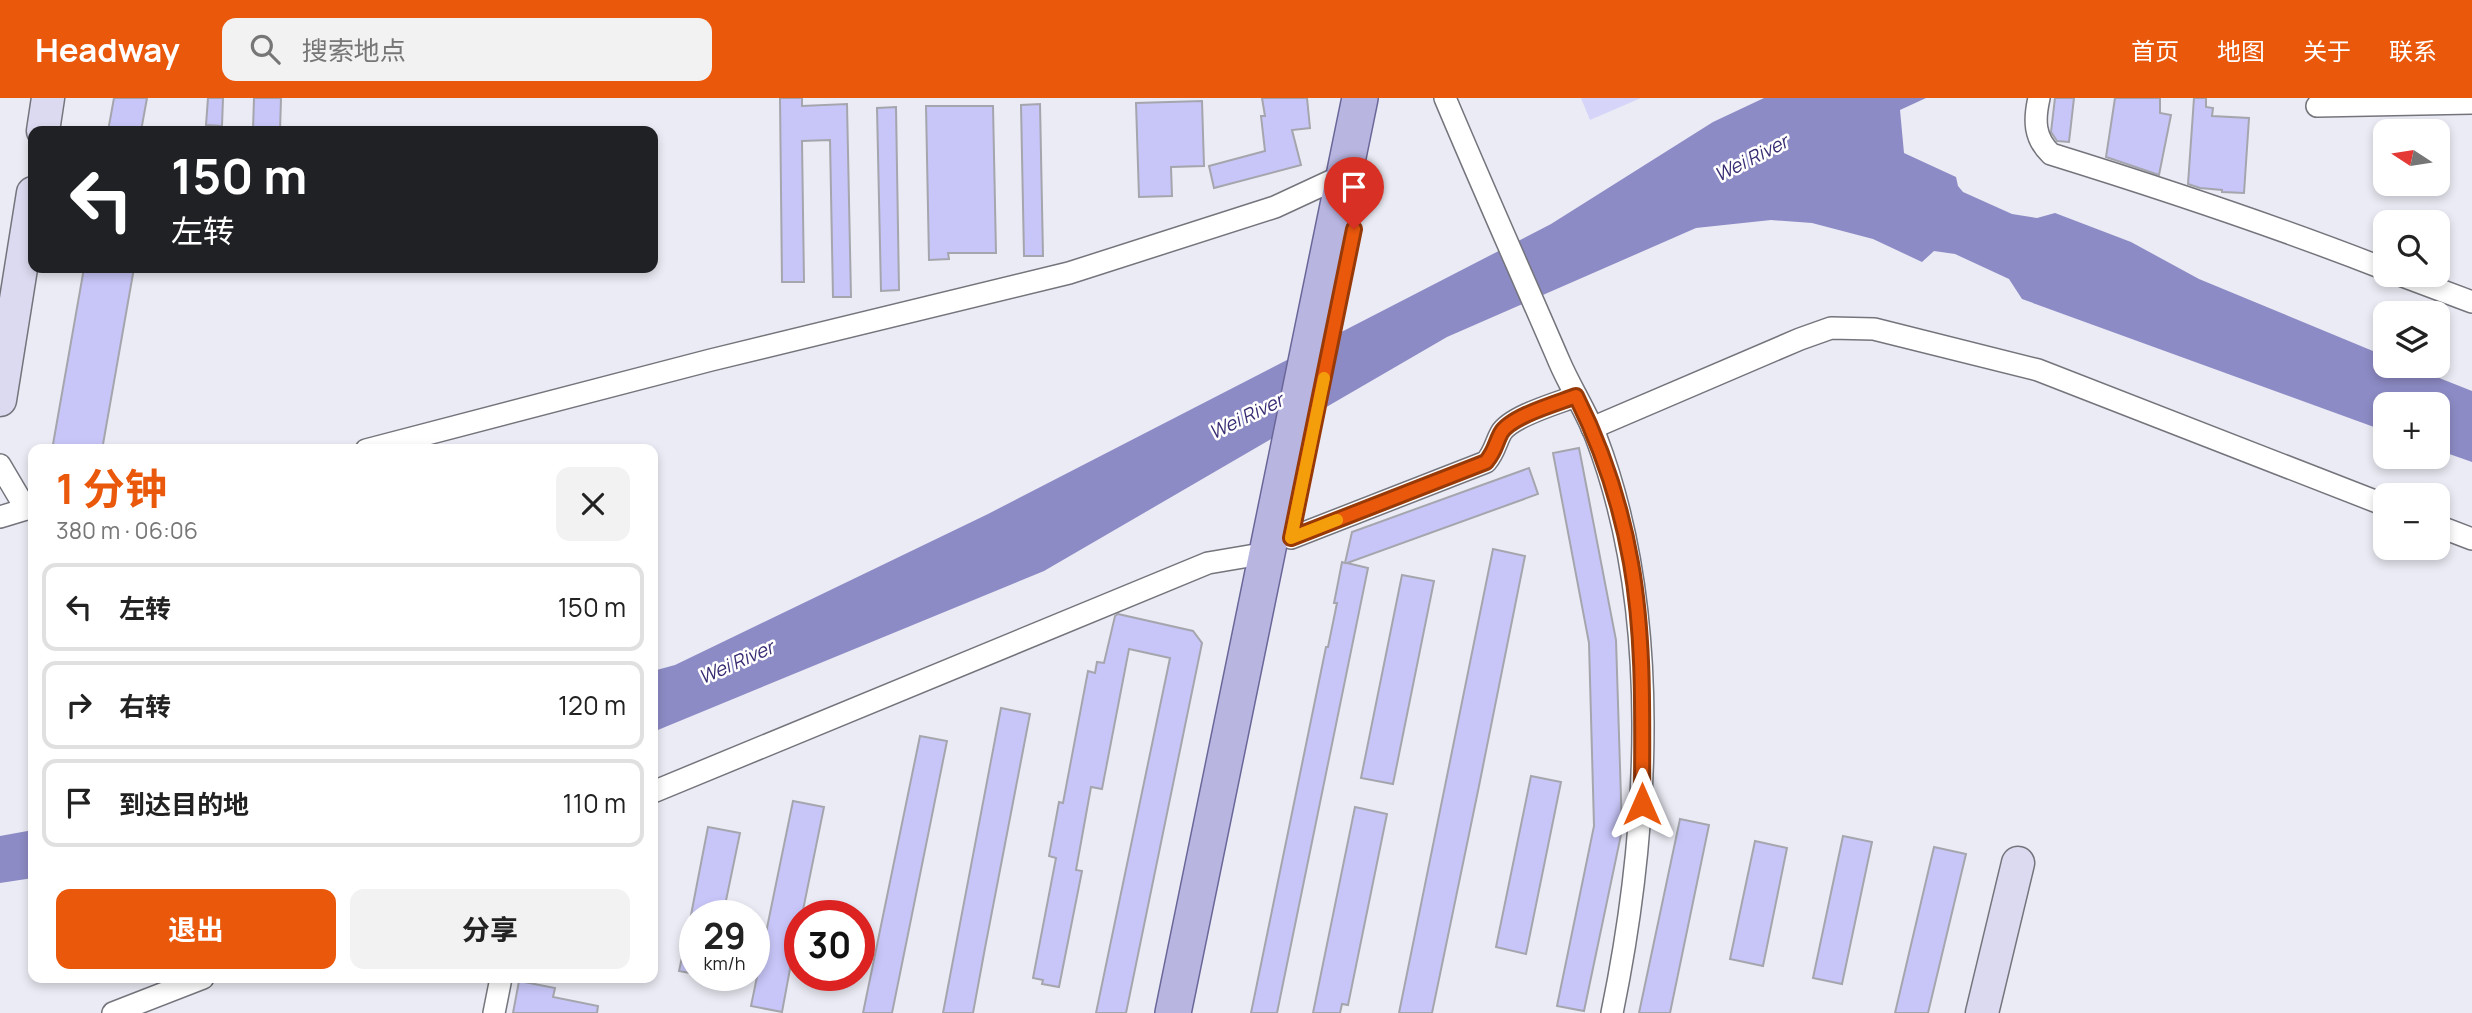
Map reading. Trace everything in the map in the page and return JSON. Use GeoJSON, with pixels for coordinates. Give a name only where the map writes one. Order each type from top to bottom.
{"type":"FeatureCollection","features":[{"type":"Feature","properties":{"kind":"main road"},"geometry":{"type":"LineString","coordinates":[[1194,1013],[1281,536],[1348,192],[1360,98]]}},
{"type":"Feature","properties":{"kind":"main road"},"geometry":{"type":"LineString","coordinates":[[1348,192],[1381,98]]}},
{"type":"Feature","properties":{"kind":"main road"},"geometry":{"type":"LineString","coordinates":[[1174,1013],[1281,536]]}},
{"type":"Feature","properties":{"kind":"street"},"geometry":{"type":"LineString","coordinates":[[44,126],[48,98]]}},
{"type":"Feature","properties":{"kind":"street"},"geometry":{"type":"LineString","coordinates":[[1445,98],[1592,428],[1617,506],[1631,564],[1640,647],[1642,804],[1633,882],[1612,1013]]}},
{"type":"Feature","properties":{"kind":"street"},"geometry":{"type":"LineString","coordinates":[[2039,98],[2034,120],[2042,145],[2051,154],[2286,230],[2373,264]]}},
{"type":"Feature","properties":{"kind":"street"},"geometry":{"type":"LineString","coordinates":[[2317,106],[2472,103]]}},
{"type":"Feature","properties":{"kind":"street"},"geometry":{"type":"LineString","coordinates":[[389,444],[710,360],[1069,273],[1275,207],[1348,192]]}},
{"type":"Feature","properties":{"kind":"street"},"geometry":{"type":"LineString","coordinates":[[0,400],[28,224]]}},
{"type":"Feature","properties":{"kind":"street"},"geometry":{"type":"LineString","coordinates":[[2432,287],[2472,302]]}},
{"type":"Feature","properties":{"kind":"street"},"geometry":{"type":"LineString","coordinates":[[1592,428],[1800,339],[1831,328],[1861,328],[2038,370],[2373,500]]}},
{"type":"Feature","properties":{"kind":"street"},"geometry":{"type":"LineString","coordinates":[[658,790],[1208,563],[1486,462],[1496,451],[1502,431],[1515,420],[1576,396]]}},
{"type":"Feature","properties":{"kind":"street"},"geometry":{"type":"LineString","coordinates":[[0,465],[28,505]]}},
{"type":"Feature","properties":{"kind":"street"},"geometry":{"type":"LineString","coordinates":[[0,517],[28,509]]}},
{"type":"Feature","properties":{"kind":"street"},"geometry":{"type":"LineString","coordinates":[[2450,531],[2472,539]]}},
{"type":"Feature","properties":{"kind":"street"},"geometry":{"type":"LineString","coordinates":[[1982,1013],[2018,863]]}},
{"type":"Feature","properties":{"kind":"street"},"geometry":{"type":"LineString","coordinates":[[113,1013],[190,983]]}},
{"type":"Feature","properties":{"kind":"street"},"geometry":{"type":"LineString","coordinates":[[494,1013],[500,983]]}},
{"type":"Feature","properties":{"kind":"shaded area"},"geometry":{"type":"Polygon","coordinates":[[[1581,98],[1641,98],[1590,120],[1581,98]]]}},
{"type":"Feature","properties":{"kind":"water","name":"Wei River"},"geometry":{"type":"Polygon","coordinates":[[[1764,98],[1926,98],[1900,110],[1904,153],[1956,177],[1963,192],[2012,214],[2037,218],[2055,213],[2131,242],[2199,279],[2373,351],[2373,378],[2439,378],[2472,391],[2472,462],[2450,454],[2450,392],[2373,392],[2373,427],[2022,299],[2009,279],[1955,254],[1934,251],[1922,262],[1873,239],[1812,223],[1771,220],[1696,228],[1447,337],[1044,571],[658,730],[658,670],[675,665],[988,514],[1551,224],[1713,122],[1764,98]]]}},
{"type":"Feature","properties":{"kind":"water"},"geometry":{"type":"Polygon","coordinates":[[[28,831],[28,879],[0,883],[0,836],[28,831]]]}},
{"type":"Feature","properties":{"kind":"building"},"geometry":{"type":"Polygon","coordinates":[[[114,98],[147,98],[142,126],[109,126],[114,98]]]}},
{"type":"Feature","properties":{"kind":"building"},"geometry":{"type":"Polygon","coordinates":[[[208,98],[223,98],[222,126],[206,125],[208,98]]]}},
{"type":"Feature","properties":{"kind":"building"},"geometry":{"type":"Polygon","coordinates":[[[254,98],[281,98],[280,126],[253,126],[254,98]]]}},
{"type":"Feature","properties":{"kind":"building"},"geometry":{"type":"Polygon","coordinates":[[[780,98],[802,98],[802,106],[847,104],[851,297],[833,297],[830,140],[802,141],[804,282],[782,282],[780,98]]]}},
{"type":"Feature","properties":{"kind":"building"},"geometry":{"type":"Polygon","coordinates":[[[1262,98],[1307,98],[1310,128],[1292,130],[1301,165],[1214,188],[1209,166],[1265,151],[1262,98]]]}},
{"type":"Feature","properties":{"kind":"building"},"geometry":{"type":"Polygon","coordinates":[[[2055,98],[2074,98],[2069,142],[2057,141],[2051,132],[2055,98]]]}},
{"type":"Feature","properties":{"kind":"building"},"geometry":{"type":"Polygon","coordinates":[[[2115,98],[2160,98],[2160,113],[2171,115],[2159,175],[2106,157],[2115,98]]]}},
{"type":"Feature","properties":{"kind":"building"},"geometry":{"type":"Polygon","coordinates":[[[2194,98],[2206,98],[2206,107],[2213,108],[2212,116],[2249,118],[2244,193],[2222,192],[2188,184],[2194,98]]]}},
{"type":"Feature","properties":{"kind":"building"},"geometry":{"type":"Polygon","coordinates":[[[1202,101],[1204,166],[1171,167],[1172,196],[1139,197],[1136,103],[1202,101]]]}},
{"type":"Feature","properties":{"kind":"building"},"geometry":{"type":"Polygon","coordinates":[[[1040,104],[1043,256],[1024,256],[1021,105],[1040,104]]]}},
{"type":"Feature","properties":{"kind":"building"},"geometry":{"type":"Polygon","coordinates":[[[926,106],[993,106],[996,253],[948,253],[949,259],[929,260],[926,106]]]}},
{"type":"Feature","properties":{"kind":"building"},"geometry":{"type":"Polygon","coordinates":[[[896,107],[899,290],[881,291],[877,108],[896,107]]]}},
{"type":"Feature","properties":{"kind":"building"},"geometry":{"type":"Polygon","coordinates":[[[83,273],[133,273],[103,444],[53,444],[83,273]]]}},
{"type":"Feature","properties":{"kind":"building"},"geometry":{"type":"Polygon","coordinates":[[[1579,448],[1616,640],[1622,830],[1584,1011],[1557,1006],[1594,826],[1589,643],[1553,453],[1579,448]]]}},
{"type":"Feature","properties":{"kind":"building"},"geometry":{"type":"Polygon","coordinates":[[[1529,468],[1538,494],[1347,563],[1368,568],[1277,1013],[1251,1013],[1337,603],[1334,603],[1342,562],[1345,563],[1352,532],[1529,468]]]}},
{"type":"Feature","properties":{"kind":"building"},"geometry":{"type":"Polygon","coordinates":[[[1493,549],[1525,556],[1479,786],[1432,1013],[1399,1013],[1493,549]]]}},
{"type":"Feature","properties":{"kind":"building"},"geometry":{"type":"Polygon","coordinates":[[[1402,575],[1434,581],[1393,784],[1361,778],[1402,575]]]}},
{"type":"Feature","properties":{"kind":"building"},"geometry":{"type":"Polygon","coordinates":[[[1118,614],[1193,631],[1202,643],[1126,1013],[1096,1013],[1170,658],[1129,649],[1102,789],[1091,787],[1076,870],[1082,871],[1059,987],[1042,984],[1043,980],[1033,978],[1056,858],[1049,856],[1059,802],[1063,803],[1088,671],[1095,673],[1097,662],[1104,663],[1115,616],[1118,614]]]}},
{"type":"Feature","properties":{"kind":"building"},"geometry":{"type":"Polygon","coordinates":[[[1001,708],[1030,714],[973,1013],[943,1013],[1001,708]]]}},
{"type":"Feature","properties":{"kind":"building"},"geometry":{"type":"Polygon","coordinates":[[[920,736],[947,741],[892,1013],[863,1013],[868,991],[875,991],[875,955],[920,736]]]}},
{"type":"Feature","properties":{"kind":"building"},"geometry":{"type":"Polygon","coordinates":[[[1531,776],[1561,782],[1526,954],[1496,947],[1531,776]]]}},
{"type":"Feature","properties":{"kind":"building"},"geometry":{"type":"Polygon","coordinates":[[[793,801],[824,807],[805,900],[784,900],[786,991],[782,1012],[751,1006],[754,991],[770,991],[770,913],[793,801]]]}},
{"type":"Feature","properties":{"kind":"building"},"geometry":{"type":"Polygon","coordinates":[[[1355,807],[1387,814],[1348,1005],[1342,1004],[1340,1013],[1313,1013],[1355,807]]]}},
{"type":"Feature","properties":{"kind":"building"},"geometry":{"type":"Polygon","coordinates":[[[1680,819],[1709,825],[1670,1013],[1639,1013],[1680,819]]]}},
{"type":"Feature","properties":{"kind":"building"},"geometry":{"type":"Polygon","coordinates":[[[708,827],[740,833],[726,900],[694,900],[708,827]]]}},
{"type":"Feature","properties":{"kind":"building"},"geometry":{"type":"Polygon","coordinates":[[[1843,836],[1872,842],[1842,984],[1813,978],[1843,836]]]}},
{"type":"Feature","properties":{"kind":"building"},"geometry":{"type":"Polygon","coordinates":[[[1755,841],[1787,848],[1763,966],[1730,959],[1755,841]]]}},
{"type":"Feature","properties":{"kind":"building"},"geometry":{"type":"Polygon","coordinates":[[[1934,847],[1966,854],[1928,1013],[1895,1013],[1934,847]]]}},
{"type":"Feature","properties":{"kind":"building"},"geometry":{"type":"Polygon","coordinates":[[[519,983],[555,988],[553,997],[598,1006],[597,1013],[513,1013],[519,983]]]}},
{"type":"Feature","properties":{"kind":"slow traffic"},"geometry":{"type":"LineString","coordinates":[[1324,378],[1291,538],[1337,520]]}},
{"type":"Feature","properties":{"kind":"route"},"geometry":{"type":"LineString","coordinates":[[1354,229],[1291,538],[1486,462],[1496,451],[1502,431],[1515,420],[1576,396],[1596,436],[1631,564],[1640,647],[1642,804]]}}]}
